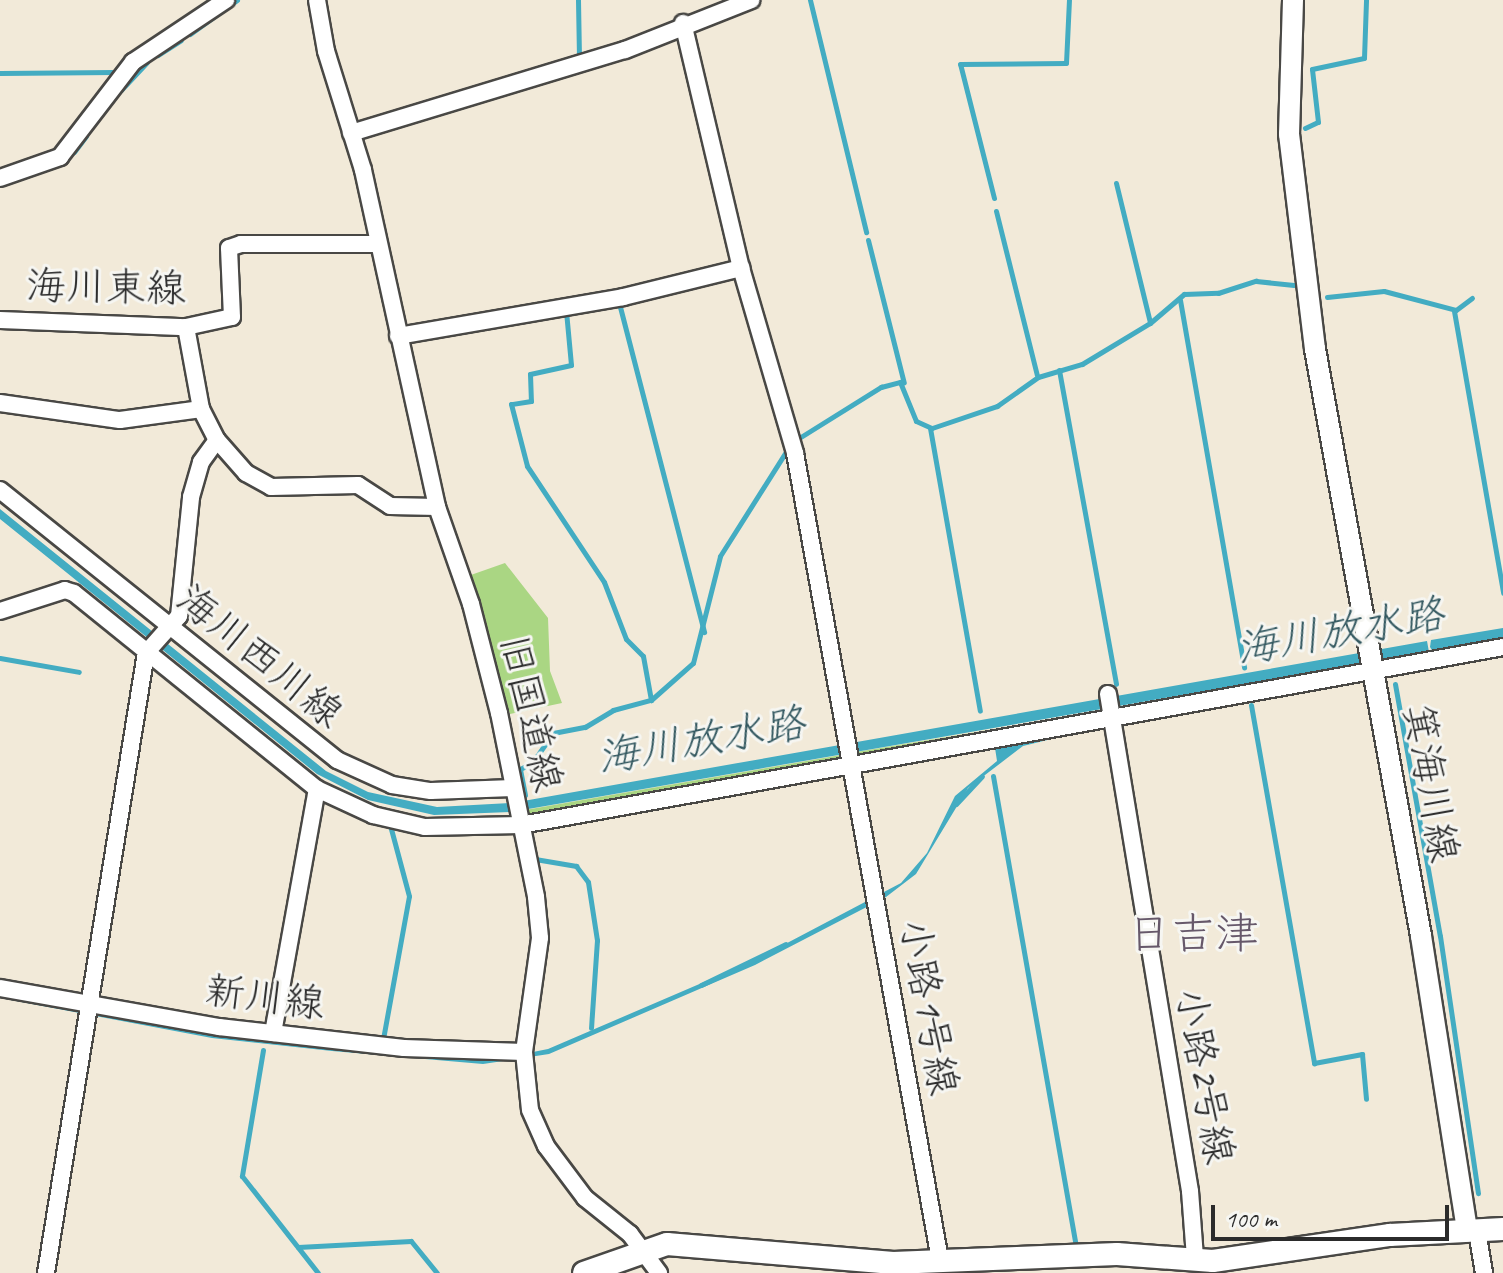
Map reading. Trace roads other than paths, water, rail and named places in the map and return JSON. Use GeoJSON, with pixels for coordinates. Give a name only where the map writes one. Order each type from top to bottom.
{"type":"FeatureCollection","features":[{"type":"Feature","properties":{"kind":"main road"},"geometry":{"type":"LineString","coordinates":[[584,1273],[645,1249],[667,1244],[893,1263],[940,1260],[1153,1264],[1195,1257],[1213,1261],[1390,1235],[1503,1229]]}},
{"type":"Feature","properties":{"kind":"street"},"geometry":{"type":"LineString","coordinates":[[0,178],[60,157],[133,62],[226,0]]}},
{"type":"Feature","properties":{"kind":"street","name":"旧国道線"},"geometry":{"type":"LineString","coordinates":[[317,0],[326,51],[351,133],[437,507],[471,604],[517,806],[540,938],[524,1052],[530,1110],[546,1146],[585,1198],[645,1249],[659,1273]]}},
{"type":"Feature","properties":{"kind":"street"},"geometry":{"type":"LineString","coordinates":[[351,133],[612,55],[683,23],[751,0]]}},
{"type":"Feature","properties":{"kind":"street","name":"箕海川線"},"geometry":{"type":"LineString","coordinates":[[1293,0],[1289,134],[1315,349],[1375,668],[1472,1231]]}},
{"type":"Feature","properties":{"kind":"street","name":"小路1号線"},"geometry":{"type":"LineString","coordinates":[[683,23],[741,268],[795,453],[843,736],[940,1260]]}},
{"type":"Feature","properties":{"kind":"street","name":"海川東線"},"geometry":{"type":"LineString","coordinates":[[0,320],[186,327],[232,317],[229,248],[241,244],[376,244]]}},
{"type":"Feature","properties":{"kind":"street"},"geometry":{"type":"LineString","coordinates":[[398,336],[542,308],[623,297],[741,268]]}},
{"type":"Feature","properties":{"kind":"street"},"geometry":{"type":"LineString","coordinates":[[186,327],[201,409],[217,440],[246,473],[271,487],[358,485],[390,506],[437,507]]}},
{"type":"Feature","properties":{"kind":"street"},"geometry":{"type":"LineString","coordinates":[[0,403],[120,420],[201,409]]}},
{"type":"Feature","properties":{"kind":"street"},"geometry":{"type":"LineString","coordinates":[[46,1273],[86,1005],[148,651],[179,616],[191,497],[201,462],[217,440]]}},
{"type":"Feature","properties":{"kind":"street","name":"海川西川線"},"geometry":{"type":"LineString","coordinates":[[0,490],[319,750],[355,771],[392,785],[517,806]]}},
{"type":"Feature","properties":{"kind":"street"},"geometry":{"type":"LineString","coordinates":[[0,611],[65,590],[148,651],[317,789],[373,815],[425,827],[517,806],[849,764],[1109,715],[1503,647]]}},
{"type":"Feature","properties":{"kind":"street","name":"小路2号線"},"geometry":{"type":"LineString","coordinates":[[1108,694],[1109,715],[1190,1191],[1195,1257]]}},
{"type":"Feature","properties":{"kind":"street"},"geometry":{"type":"LineString","coordinates":[[273,1033],[317,789]]}},
{"type":"Feature","properties":{"kind":"street","name":"新川線"},"geometry":{"type":"LineString","coordinates":[[0,988],[86,1005],[273,1033],[404,1048],[524,1052]]}},
{"type":"Feature","properties":{"kind":"street"},"geometry":{"type":"LineString","coordinates":[[1472,1231],[1484,1273]]}},
{"type":"Feature","properties":{"kind":"water"},"geometry":{"type":"Polygon","coordinates":[[[0,509],[326,771],[368,792],[437,807],[512,803],[1427,641],[1429,652],[511,812],[434,815],[368,800],[317,774],[0,519],[0,509]]]}},
{"type":"Feature","properties":{"kind":"water"},"geometry":{"type":"Polygon","coordinates":[[[1503,628],[1503,640],[1433,652],[1430,647],[1431,640],[1503,628]]]}},
{"type":"Feature","properties":{"kind":"water"},"geometry":{"type":"Polygon","coordinates":[[[1437,663],[1435,668],[1088,730],[1023,746],[968,788],[916,874],[886,897],[755,965],[549,1054],[483,1064],[332,1051],[212,1038],[0,998],[0,993],[214,1033],[449,1057],[508,1057],[548,1049],[753,961],[901,883],[927,853],[955,796],[997,761],[995,748],[1100,723],[1437,663]]]}},
{"type":"Feature","properties":{"kind":"waterway"},"geometry":{"type":"LineString","coordinates":[[190,34],[237,0]]}},
{"type":"Feature","properties":{"kind":"waterway"},"geometry":{"type":"LineString","coordinates":[[578,0],[579,57]]}},
{"type":"Feature","properties":{"kind":"waterway"},"geometry":{"type":"LineString","coordinates":[[810,0],[866,232]]}},
{"type":"Feature","properties":{"kind":"waterway"},"geometry":{"type":"LineString","coordinates":[[994,198],[960,64],[1066,63],[1069,0]]}},
{"type":"Feature","properties":{"kind":"waterway"},"geometry":{"type":"LineString","coordinates":[[1305,128],[1318,122],[1312,69],[1364,58],[1366,0]]}},
{"type":"Feature","properties":{"kind":"waterway"},"geometry":{"type":"LineString","coordinates":[[158,55],[181,40]]}},
{"type":"Feature","properties":{"kind":"waterway"},"geometry":{"type":"LineString","coordinates":[[121,90],[147,62]]}},
{"type":"Feature","properties":{"kind":"waterway"},"geometry":{"type":"LineString","coordinates":[[0,73],[115,72]]}},
{"type":"Feature","properties":{"kind":"waterway"},"geometry":{"type":"LineString","coordinates":[[74,152],[86,136]]}},
{"type":"Feature","properties":{"kind":"waterway"},"geometry":{"type":"LineString","coordinates":[[1116,183],[1150,323]]}},
{"type":"Feature","properties":{"kind":"waterway"},"geometry":{"type":"LineString","coordinates":[[996,211],[1037,375]]}},
{"type":"Feature","properties":{"kind":"waterway"},"geometry":{"type":"LineString","coordinates":[[868,240],[904,383]]}},
{"type":"Feature","properties":{"kind":"waterway"},"geometry":{"type":"LineString","coordinates":[[799,438],[881,387],[900,382],[916,421],[932,428],[997,406],[1038,377],[1082,364],[1150,323],[1184,294],[1218,293],[1256,281],[1294,285]]}},
{"type":"Feature","properties":{"kind":"waterway"},"geometry":{"type":"LineString","coordinates":[[1327,297],[1384,291],[1456,310],[1472,298]]}},
{"type":"Feature","properties":{"kind":"waterway","name":"海川放水路"},"geometry":{"type":"LineString","coordinates":[[1180,300],[1244,667]]}},
{"type":"Feature","properties":{"kind":"waterway"},"geometry":{"type":"LineString","coordinates":[[619,303],[704,632]]}},
{"type":"Feature","properties":{"kind":"waterway"},"geometry":{"type":"LineString","coordinates":[[566,311],[571,365],[530,374],[531,401],[511,404],[527,466],[604,582],[626,639],[643,656],[651,700]]}},
{"type":"Feature","properties":{"kind":"waterway"},"geometry":{"type":"LineString","coordinates":[[1454,311],[1503,593]]}},
{"type":"Feature","properties":{"kind":"waterway"},"geometry":{"type":"LineString","coordinates":[[1059,370],[1116,684]]}},
{"type":"Feature","properties":{"kind":"waterway"},"geometry":{"type":"LineString","coordinates":[[930,428],[980,711]]}},
{"type":"Feature","properties":{"kind":"waterway","name":"海川放水路"},"geometry":{"type":"LineString","coordinates":[[525,795],[520,769],[532,763],[553,733],[585,727],[613,710],[651,700],[693,663],[720,556],[785,453]]}},
{"type":"Feature","properties":{"kind":"waterway"},"geometry":{"type":"LineString","coordinates":[[0,658],[79,672]]}},
{"type":"Feature","properties":{"kind":"waterway"},"geometry":{"type":"LineString","coordinates":[[1395,684],[1440,936],[1478,1193]]}},
{"type":"Feature","properties":{"kind":"waterway"},"geometry":{"type":"LineString","coordinates":[[1251,705],[1314,1063],[1362,1054],[1366,1099]]}},
{"type":"Feature","properties":{"kind":"waterway"},"geometry":{"type":"LineString","coordinates":[[956,804],[982,776]]}},
{"type":"Feature","properties":{"kind":"waterway"},"geometry":{"type":"LineString","coordinates":[[993,776],[1076,1245]]}},
{"type":"Feature","properties":{"kind":"waterway"},"geometry":{"type":"LineString","coordinates":[[383,1039],[409,896],[390,825]]}},
{"type":"Feature","properties":{"kind":"waterway"},"geometry":{"type":"LineString","coordinates":[[535,859],[576,866],[588,882],[597,940],[591,1028]]}},
{"type":"Feature","properties":{"kind":"waterway"},"geometry":{"type":"LineString","coordinates":[[701,985],[786,944]]}},
{"type":"Feature","properties":{"kind":"waterway"},"geometry":{"type":"LineString","coordinates":[[263,1050],[242,1176],[318,1273]]}},
{"type":"Feature","properties":{"kind":"waterway"},"geometry":{"type":"LineString","coordinates":[[298,1247],[411,1241],[437,1273]]}},
{"type":"Feature","properties":{"kind":"district","name":"日吉津"},"geometry":{"type":"Point","coordinates":[1193,934]}}]}
